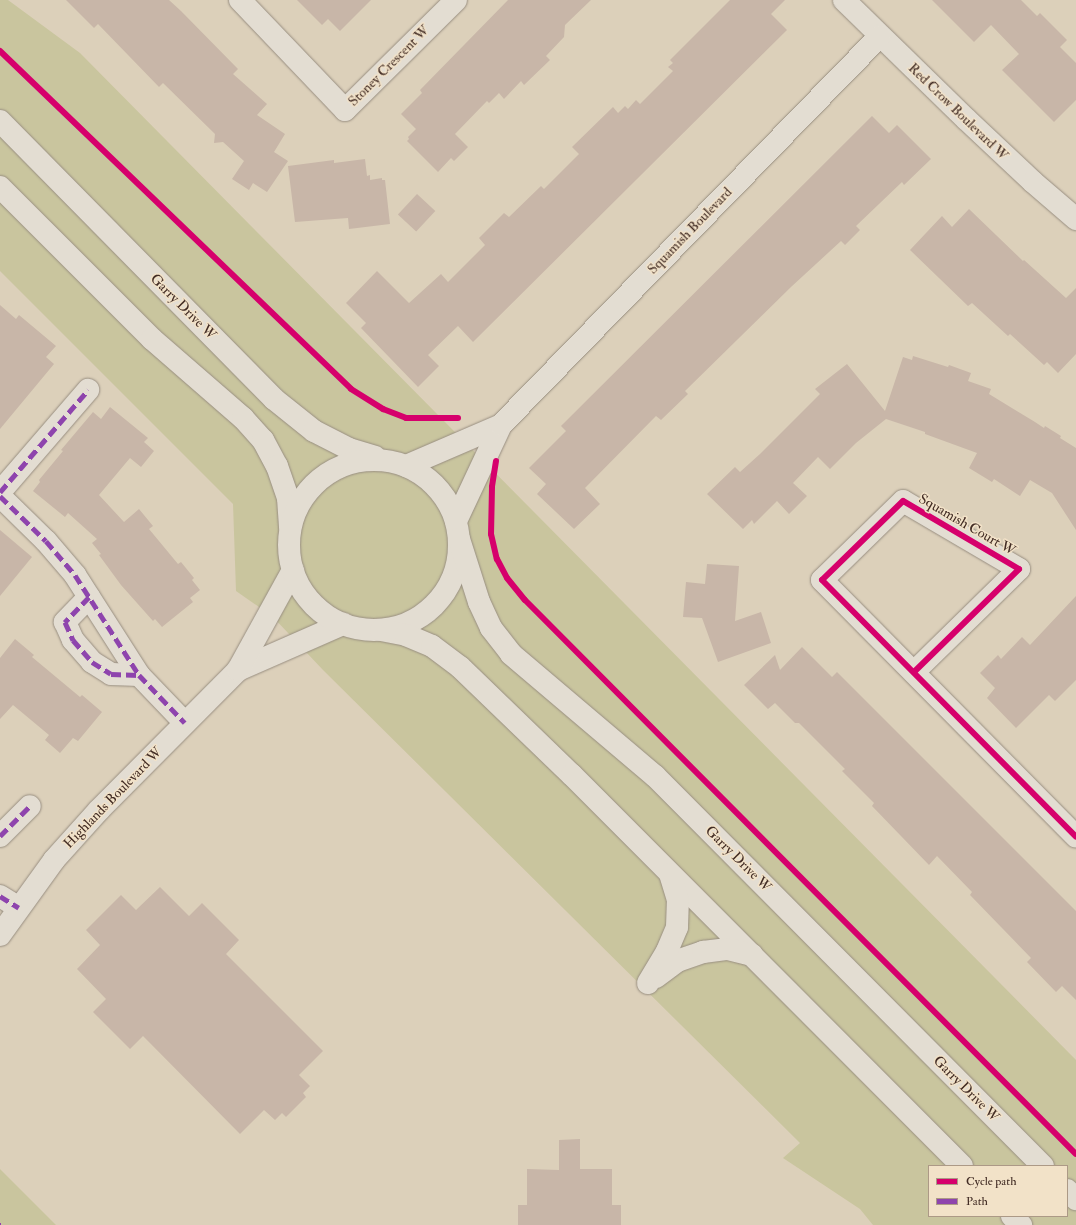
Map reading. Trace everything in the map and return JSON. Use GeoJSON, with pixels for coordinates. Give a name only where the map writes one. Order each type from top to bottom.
{"type":"FeatureCollection","features":[{"type":"Feature","properties":{"kind":"main road","name":"Stoney Crescent W"},"geometry":{"type":"LineString","coordinates":[[240,0],[345,110],[456,0]]}},
{"type":"Feature","properties":{"kind":"main road","name":"Red Crow Boulevard W"},"geometry":{"type":"LineString","coordinates":[[844,0],[1033,182],[1076,219]]}},
{"type":"Feature","properties":{"kind":"main road","name":"Squamish Boulevard"},"geometry":{"type":"LineString","coordinates":[[458,530],[501,425],[880,36]]}},
{"type":"Feature","properties":{"kind":"main road","name":"Garry Drive W"},"geometry":{"type":"LineString","coordinates":[[0,122],[274,399],[314,432],[349,449],[397,464],[423,475],[437,488],[448,503],[458,530],[479,602],[491,628],[511,654],[655,776],[1042,1165]]}},
{"type":"Feature","properties":{"kind":"main road"},"geometry":{"type":"LineString","coordinates":[[0,187],[152,339],[243,418],[263,440],[277,466],[288,498],[290,551],[293,570],[301,587],[312,602],[326,615],[343,624],[362,629],[381,630],[406,635],[432,646],[460,667],[670,872],[961,1165]]}},
{"type":"Feature","properties":{"kind":"main road"},"geometry":{"type":"LineString","coordinates":[[0,492],[88,390]]}},
{"type":"Feature","properties":{"kind":"main road","name":"Squamish Boulevard"},"geometry":{"type":"LineString","coordinates":[[397,464],[501,425]]}},
{"type":"Feature","properties":{"kind":"main road"},"geometry":{"type":"LineString","coordinates":[[290,532],[296,513],[304,497],[317,482],[332,471],[350,464],[369,460],[397,464]]}},
{"type":"Feature","properties":{"kind":"main road"},"geometry":{"type":"LineString","coordinates":[[0,496],[46,541],[75,575],[139,675],[185,723]]}},
{"type":"Feature","properties":{"kind":"main road","name":"Squamish Court W"},"geometry":{"type":"LineString","coordinates":[[914,672],[1019,569],[903,501],[822,580],[1076,837]]}},
{"type":"Feature","properties":{"kind":"main road"},"geometry":{"type":"LineString","coordinates":[[381,630],[399,626],[417,619],[432,608],[444,593],[455,570],[458,558],[458,530]]}},
{"type":"Feature","properties":{"kind":"main road","name":"Highlands Boulevard W"},"geometry":{"type":"LineString","coordinates":[[0,935],[54,860],[99,810],[238,670],[293,570]]}},
{"type":"Feature","properties":{"kind":"main road"},"geometry":{"type":"LineString","coordinates":[[89,597],[65,622],[73,640],[92,662],[111,674],[139,675]]}},
{"type":"Feature","properties":{"kind":"main road","name":"Highlands Boulevard W"},"geometry":{"type":"LineString","coordinates":[[238,670],[343,624]]}},
{"type":"Feature","properties":{"kind":"main road"},"geometry":{"type":"LineString","coordinates":[[0,836],[30,806]]}},
{"type":"Feature","properties":{"kind":"main road"},"geometry":{"type":"LineString","coordinates":[[670,872],[678,900],[676,927],[667,951],[648,983],[677,962],[703,952],[728,949],[752,955]]}},
{"type":"Feature","properties":{"kind":"main road"},"geometry":{"type":"LineString","coordinates":[[0,896],[19,908]]}},
{"type":"Feature","properties":{"kind":"main road"},"geometry":{"type":"LineString","coordinates":[[1068,1191],[1076,1200]]}},
{"type":"Feature","properties":{"kind":"main road"},"geometry":{"type":"LineString","coordinates":[[1013,1217],[1021,1225]]}},
{"type":"Feature","properties":{"kind":"shaded area"},"geometry":{"type":"Polygon","coordinates":[[[0,0],[8,0],[80,53],[1076,1060],[1076,1225],[873,1225],[860,1209],[783,1158],[800,1143],[323,670],[272,616],[236,591],[233,504],[0,271],[0,0]]]}},
{"type":"Feature","properties":{"kind":"shaded area"},"geometry":{"type":"Polygon","coordinates":[[[0,1169],[56,1225],[0,1225],[0,1169]]]}},
{"type":"Feature","properties":{"kind":"building"},"geometry":{"type":"Polygon","coordinates":[[[66,0],[169,0],[181,11],[238,69],[233,74],[267,104],[257,115],[285,134],[274,152],[288,161],[267,192],[253,183],[249,190],[232,179],[244,161],[223,142],[214,143],[215,134],[163,83],[159,87],[98,24],[94,28],[66,0]]]}},
{"type":"Feature","properties":{"kind":"building"},"geometry":{"type":"Polygon","coordinates":[[[297,0],[371,0],[340,31],[328,19],[322,25],[297,0]]]}},
{"type":"Feature","properties":{"kind":"building"},"geometry":{"type":"Polygon","coordinates":[[[508,0],[591,0],[565,25],[564,37],[546,56],[550,60],[524,85],[521,81],[504,99],[499,93],[489,103],[487,101],[455,134],[468,147],[454,161],[451,158],[438,172],[407,141],[409,139],[408,137],[416,129],[401,114],[422,93],[420,90],[508,0]]]}},
{"type":"Feature","properties":{"kind":"building"},"geometry":{"type":"Polygon","coordinates":[[[730,0],[785,0],[771,14],[787,30],[473,342],[458,326],[428,355],[439,366],[418,387],[361,328],[366,323],[346,303],[377,271],[409,303],[441,274],[448,282],[485,245],[479,238],[504,213],[509,217],[541,186],[544,189],[579,154],[572,147],[613,107],[618,113],[625,106],[628,109],[636,100],[640,104],[673,71],[668,67],[673,63],[670,60],[730,0]]]}},
{"type":"Feature","properties":{"kind":"building"},"geometry":{"type":"Polygon","coordinates":[[[932,0],[1021,0],[1037,16],[1040,13],[1067,40],[1060,47],[1076,63],[1076,100],[1054,122],[1002,70],[1019,54],[991,25],[974,42],[932,0]]]}},
{"type":"Feature","properties":{"kind":"building"},"geometry":{"type":"Polygon","coordinates":[[[872,116],[889,133],[897,125],[931,159],[904,185],[902,182],[856,226],[860,230],[845,245],[841,241],[791,287],[685,391],[688,394],[661,420],[656,416],[585,488],[600,504],[574,529],[537,494],[546,484],[529,468],[566,431],[561,426],[872,116]]]}},
{"type":"Feature","properties":{"kind":"building"},"geometry":{"type":"Polygon","coordinates":[[[365,159],[367,176],[370,175],[370,180],[382,178],[382,180],[385,180],[390,224],[349,229],[348,218],[295,222],[288,166],[334,160],[334,163],[365,159]]]}},
{"type":"Feature","properties":{"kind":"building"},"geometry":{"type":"Polygon","coordinates":[[[417,194],[435,211],[416,232],[398,214],[417,194]]]}},
{"type":"Feature","properties":{"kind":"building"},"geometry":{"type":"Polygon","coordinates":[[[969,209],[1023,261],[1024,260],[1066,298],[1076,288],[1076,354],[1058,373],[1047,362],[1044,365],[1010,334],[1008,336],[972,303],[968,306],[910,250],[942,216],[952,227],[969,209]]]}},
{"type":"Feature","properties":{"kind":"building"},"geometry":{"type":"Polygon","coordinates":[[[0,305],[16,319],[19,315],[56,346],[46,357],[54,364],[0,429],[0,305]]]}},
{"type":"Feature","properties":{"kind":"building"},"geometry":{"type":"Polygon","coordinates":[[[913,356],[948,367],[949,365],[971,373],[968,381],[991,389],[989,394],[1044,428],[1045,426],[1076,448],[1076,530],[1052,493],[1030,480],[1020,496],[994,479],[992,482],[969,468],[977,453],[925,434],[925,432],[886,419],[856,443],[830,469],[818,457],[793,483],[807,496],[789,514],[777,501],[754,524],[752,520],[743,529],[707,494],[735,467],[740,472],[760,454],[820,394],[815,389],[847,364],[885,411],[903,357],[912,360],[913,356]]]}},
{"type":"Feature","properties":{"kind":"building"},"geometry":{"type":"Polygon","coordinates":[[[110,407],[148,438],[144,442],[154,451],[141,467],[130,458],[99,495],[124,522],[139,509],[153,526],[149,529],[178,564],[181,562],[194,578],[192,580],[200,590],[190,598],[193,602],[162,627],[155,619],[153,621],[121,585],[92,543],[97,539],[68,513],[65,517],[33,491],[40,482],[39,480],[63,451],[61,450],[93,412],[101,419],[110,407]]]}},
{"type":"Feature","properties":{"kind":"building"},"geometry":{"type":"Polygon","coordinates":[[[0,530],[32,557],[0,596],[0,530]]]}},
{"type":"Feature","properties":{"kind":"building"},"geometry":{"type":"Polygon","coordinates":[[[707,564],[739,566],[735,621],[761,612],[771,643],[718,662],[702,618],[683,617],[686,582],[705,584],[707,564]]]}},
{"type":"Feature","properties":{"kind":"building"},"geometry":{"type":"Polygon","coordinates":[[[1076,596],[1076,680],[1055,701],[1049,695],[1016,728],[987,698],[995,688],[980,673],[998,655],[1001,659],[1022,637],[1030,645],[1076,596]]]}},
{"type":"Feature","properties":{"kind":"building"},"geometry":{"type":"Polygon","coordinates":[[[15,639],[34,655],[32,657],[80,697],[82,695],[102,712],[78,741],[73,738],[60,753],[45,740],[49,735],[13,705],[0,719],[0,658],[15,639]]]}},
{"type":"Feature","properties":{"kind":"building"},"geometry":{"type":"Polygon","coordinates":[[[802,647],[832,677],[837,672],[1076,911],[1076,1000],[1062,986],[1056,992],[1027,962],[1031,958],[970,895],[972,892],[937,856],[929,865],[872,806],[874,803],[842,771],[845,769],[799,723],[795,723],[775,703],[768,709],[744,685],[775,655],[780,670],[802,647]]]}},
{"type":"Feature","properties":{"kind":"building"},"geometry":{"type":"Polygon","coordinates":[[[160,887],[189,916],[202,903],[239,940],[226,954],[323,1051],[299,1075],[310,1086],[303,1093],[306,1097],[286,1117],[282,1113],[275,1120],[264,1110],[240,1134],[143,1036],[130,1049],[93,1012],[106,999],[77,969],[100,945],[86,930],[121,895],[136,910],[160,887]]]}},
{"type":"Feature","properties":{"kind":"building"},"geometry":{"type":"Polygon","coordinates":[[[580,1139],[580,1169],[612,1169],[612,1205],[621,1205],[621,1225],[518,1225],[518,1205],[527,1205],[527,1169],[559,1170],[559,1140],[580,1139]]]}},
{"type":"Feature","properties":{"kind":"marked path"},"geometry":{"type":"LineString","coordinates":[[0,492],[88,390]]}},
{"type":"Feature","properties":{"kind":"marked path"},"geometry":{"type":"LineString","coordinates":[[0,496],[46,541],[75,575],[139,675],[185,723]]}},
{"type":"Feature","properties":{"kind":"marked path"},"geometry":{"type":"LineString","coordinates":[[89,597],[65,622],[73,640],[92,662],[111,674],[139,675]]}},
{"type":"Feature","properties":{"kind":"marked path"},"geometry":{"type":"LineString","coordinates":[[0,836],[30,806]]}},
{"type":"Feature","properties":{"kind":"marked path"},"geometry":{"type":"LineString","coordinates":[[0,896],[19,908]]}},
{"type":"Feature","properties":{"kind":"cycle path"},"geometry":{"type":"LineString","coordinates":[[0,51],[351,389],[383,409],[406,418],[458,418]]}},
{"type":"Feature","properties":{"kind":"cycle path"},"geometry":{"type":"LineString","coordinates":[[496,461],[492,487],[491,534],[497,559],[507,578],[525,600],[1076,1154]]}},
{"type":"Feature","properties":{"kind":"cycle path"},"geometry":{"type":"LineString","coordinates":[[914,672],[1019,569],[903,501],[822,580],[1076,837]]}}]}
